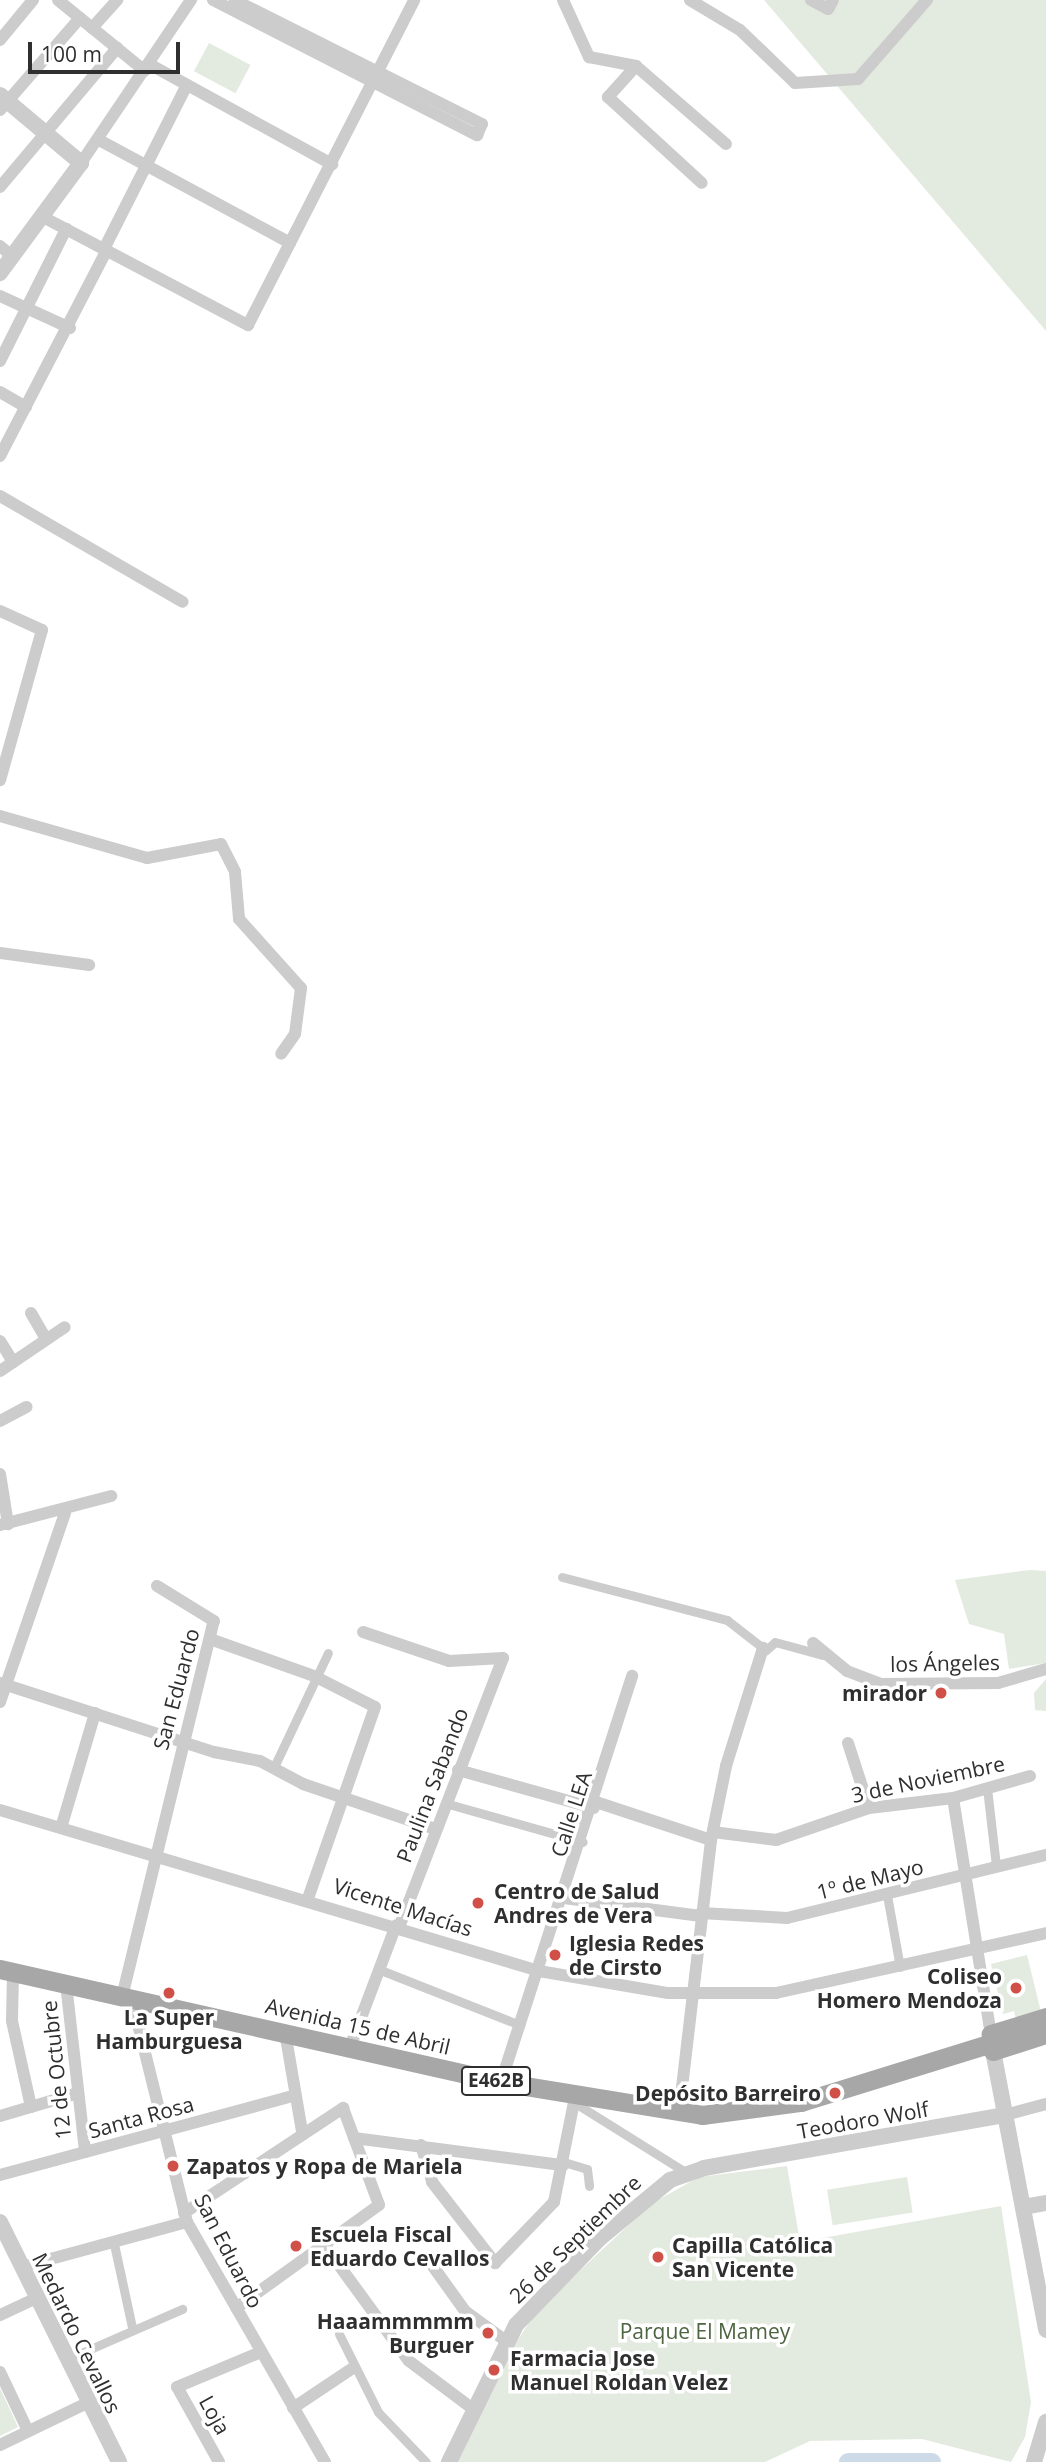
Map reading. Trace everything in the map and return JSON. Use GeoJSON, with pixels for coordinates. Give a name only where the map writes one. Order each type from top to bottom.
{"type":"FeatureCollection","features":[{"type":"Feature","properties":{"kind":"main road","name":"Avenida 15 de Abril"},"geometry":{"type":"LineString","coordinates":[[7,1971],[575,2100],[679,2113],[764,2111],[992,2043],[1046,2034]]}},
{"type":"Feature","properties":{"kind":"main road","name":"Avenida 15 de Abril"},"geometry":{"type":"LineString","coordinates":[[992,2043],[1046,2017]]}},
{"type":"Feature","properties":{"kind":"street"},"geometry":{"type":"LineString","coordinates":[[0,40],[33,0]]}},
{"type":"Feature","properties":{"kind":"street"},"geometry":{"type":"LineString","coordinates":[[58,0],[117,48],[147,67],[187,85],[332,164]]}},
{"type":"Feature","properties":{"kind":"street"},"geometry":{"type":"LineString","coordinates":[[92,28],[117,0]]}},
{"type":"Feature","properties":{"kind":"street"},"geometry":{"type":"LineString","coordinates":[[0,273],[99,140],[191,0]]}},
{"type":"Feature","properties":{"kind":"street"},"geometry":{"type":"LineString","coordinates":[[212,0],[377,77],[482,124],[477,135],[377,77],[234,0]]}},
{"type":"Feature","properties":{"kind":"street"},"geometry":{"type":"LineString","coordinates":[[43,217],[248,325],[414,0]]}},
{"type":"Feature","properties":{"kind":"street"},"geometry":{"type":"LineString","coordinates":[[563,0],[589,57],[636,66],[726,144]]}},
{"type":"Feature","properties":{"kind":"street"},"geometry":{"type":"LineString","coordinates":[[690,0],[740,30],[796,83],[858,79],[927,0]]}},
{"type":"Feature","properties":{"kind":"street"},"geometry":{"type":"LineString","coordinates":[[811,0],[828,9],[833,0]]}},
{"type":"Feature","properties":{"kind":"street"},"geometry":{"type":"LineString","coordinates":[[80,18],[3,102],[81,163]]}},
{"type":"Feature","properties":{"kind":"street"},"geometry":{"type":"LineString","coordinates":[[0,187],[117,48]]}},
{"type":"Feature","properties":{"kind":"street"},"geometry":{"type":"LineString","coordinates":[[636,66],[608,97],[702,183]]}},
{"type":"Feature","properties":{"kind":"street"},"geometry":{"type":"LineString","coordinates":[[0,456],[70,328],[105,250],[187,85]]}},
{"type":"Feature","properties":{"kind":"street"},"geometry":{"type":"LineString","coordinates":[[99,140],[145,168],[290,243]]}},
{"type":"Feature","properties":{"kind":"street"},"geometry":{"type":"LineString","coordinates":[[0,361],[66,229]]}},
{"type":"Feature","properties":{"kind":"street"},"geometry":{"type":"LineString","coordinates":[[0,246],[13,257]]}},
{"type":"Feature","properties":{"kind":"street"},"geometry":{"type":"LineString","coordinates":[[0,296],[70,328]]}},
{"type":"Feature","properties":{"kind":"street"},"geometry":{"type":"LineString","coordinates":[[0,391],[26,407]]}},
{"type":"Feature","properties":{"kind":"street"},"geometry":{"type":"LineString","coordinates":[[0,496],[183,602]]}},
{"type":"Feature","properties":{"kind":"street"},"geometry":{"type":"LineString","coordinates":[[0,611],[42,631],[0,780]]}},
{"type":"Feature","properties":{"kind":"street"},"geometry":{"type":"LineString","coordinates":[[0,816],[148,858],[221,844],[235,872],[239,919],[301,988],[295,1034],[281,1054]]}},
{"type":"Feature","properties":{"kind":"street"},"geometry":{"type":"LineString","coordinates":[[0,953],[89,965]]}},
{"type":"Feature","properties":{"kind":"street"},"geometry":{"type":"LineString","coordinates":[[31,1313],[46,1339]]}},
{"type":"Feature","properties":{"kind":"street"},"geometry":{"type":"LineString","coordinates":[[0,1371],[65,1326]]}},
{"type":"Feature","properties":{"kind":"street"},"geometry":{"type":"LineString","coordinates":[[0,1341],[13,1362]]}},
{"type":"Feature","properties":{"kind":"street"},"geometry":{"type":"LineString","coordinates":[[0,1421],[26,1407]]}},
{"type":"Feature","properties":{"kind":"street"},"geometry":{"type":"LineString","coordinates":[[0,1474],[4,1524],[65,1513],[111,1496]]}},
{"type":"Feature","properties":{"kind":"street"},"geometry":{"type":"LineString","coordinates":[[0,1702],[3,1684],[65,1513]]}},
{"type":"Feature","properties":{"kind":"street"},"geometry":{"type":"LineString","coordinates":[[562,1577],[727,1620],[764,1649]]}},
{"type":"Feature","properties":{"kind":"street","name":"San Eduardo"},"geometry":{"type":"LineString","coordinates":[[157,1586],[214,1621],[152,1855],[127,1999],[186,2217],[325,2462]]}},
{"type":"Feature","properties":{"kind":"street","name":"Paulina Sabando"},"geometry":{"type":"LineString","coordinates":[[351,2047],[378,1969],[398,1926],[503,1658],[449,1661],[363,1632]]}},
{"type":"Feature","properties":{"kind":"street"},"geometry":{"type":"LineString","coordinates":[[210,1639],[314,1676],[375,1707],[308,1898]]}},
{"type":"Feature","properties":{"kind":"street"},"geometry":{"type":"LineString","coordinates":[[679,2113],[712,1836],[729,1755],[764,1649],[775,1642],[825,1656]]}},
{"type":"Feature","properties":{"kind":"street","name":"los Ángeles"},"geometry":{"type":"LineString","coordinates":[[813,1643],[825,1656],[881,1684],[998,1683],[1046,1669]]}},
{"type":"Feature","properties":{"kind":"street"},"geometry":{"type":"LineString","coordinates":[[274,1767],[314,1676],[328,1653]]}},
{"type":"Feature","properties":{"kind":"street","name":"Calle LEA"},"geometry":{"type":"LineString","coordinates":[[501,2082],[595,1805],[632,1676]]}},
{"type":"Feature","properties":{"kind":"street"},"geometry":{"type":"LineString","coordinates":[[3,1684],[181,1742],[274,1767],[342,1799],[435,1829]]}},
{"type":"Feature","properties":{"kind":"street"},"geometry":{"type":"LineString","coordinates":[[61,1828],[95,1713]]}},
{"type":"Feature","properties":{"kind":"street"},"geometry":{"type":"LineString","coordinates":[[848,1743],[869,1808]]}},
{"type":"Feature","properties":{"kind":"street","name":"3 de Noviembre"},"geometry":{"type":"LineString","coordinates":[[458,1770],[712,1836],[776,1840],[869,1808],[953,1798],[1030,1776]]}},
{"type":"Feature","properties":{"kind":"street"},"geometry":{"type":"LineString","coordinates":[[987,1788],[996,1866]]}},
{"type":"Feature","properties":{"kind":"street"},"geometry":{"type":"LineString","coordinates":[[953,1798],[974,1950],[1023,2207],[1043,2294],[1046,2330]]}},
{"type":"Feature","properties":{"kind":"street"},"geometry":{"type":"LineString","coordinates":[[445,1803],[583,1842]]}},
{"type":"Feature","properties":{"kind":"street","name":"Vicente Macías"},"geometry":{"type":"LineString","coordinates":[[0,1810],[308,1898],[538,1971],[693,1996],[776,1993],[1046,1933]]}},
{"type":"Feature","properties":{"kind":"street","name":"1º de Mayo"},"geometry":{"type":"LineString","coordinates":[[564,1898],[767,1921],[887,1895],[1046,1855]]}},
{"type":"Feature","properties":{"kind":"street"},"geometry":{"type":"LineString","coordinates":[[887,1895],[900,1967]]}},
{"type":"Feature","properties":{"kind":"street"},"geometry":{"type":"LineString","coordinates":[[378,1969],[520,2025]]}},
{"type":"Feature","properties":{"kind":"street"},"geometry":{"type":"LineString","coordinates":[[7,1971],[13,2034],[31,2107]]}},
{"type":"Feature","properties":{"kind":"street","name":"12 de Octubre"},"geometry":{"type":"LineString","coordinates":[[66,1984],[85,2152]]}},
{"type":"Feature","properties":{"kind":"street"},"geometry":{"type":"LineString","coordinates":[[285,2032],[293,2095],[302,2131]]}},
{"type":"Feature","properties":{"kind":"street"},"geometry":{"type":"LineString","coordinates":[[0,2116],[78,2093]]}},
{"type":"Feature","properties":{"kind":"street","name":"Santa Rosa"},"geometry":{"type":"LineString","coordinates":[[0,2175],[293,2095]]}},
{"type":"Feature","properties":{"kind":"street"},"geometry":{"type":"LineString","coordinates":[[421,2145],[432,2182],[495,2263],[550,2209],[564,2163],[575,2100],[687,2173]]}},
{"type":"Feature","properties":{"kind":"street","name":"Teodoro Wolf"},"geometry":{"type":"LineString","coordinates":[[687,2173],[1006,2115],[1046,2104]]}},
{"type":"Feature","properties":{"kind":"street"},"geometry":{"type":"LineString","coordinates":[[21,2267],[114,2244],[186,2217],[302,2131],[343,2108],[379,2205],[236,2308]]}},
{"type":"Feature","properties":{"kind":"street"},"geometry":{"type":"LineString","coordinates":[[354,2138],[564,2163],[587,2169],[589,2186]]}},
{"type":"Feature","properties":{"kind":"street","name":"26 de Septiembre"},"geometry":{"type":"LineString","coordinates":[[449,2462],[506,2341],[531,2306],[600,2238],[651,2193],[687,2173]]}},
{"type":"Feature","properties":{"kind":"street"},"geometry":{"type":"LineString","coordinates":[[1023,2207],[1046,2203]]}},
{"type":"Feature","properties":{"kind":"street","name":"Medardo Cevallos"},"geometry":{"type":"LineString","coordinates":[[0,2222],[65,2360],[119,2462]]}},
{"type":"Feature","properties":{"kind":"street"},"geometry":{"type":"LineString","coordinates":[[114,2244],[132,2328]]}},
{"type":"Feature","properties":{"kind":"street"},"geometry":{"type":"LineString","coordinates":[[325,2246],[409,2361],[473,2409]]}},
{"type":"Feature","properties":{"kind":"street"},"geometry":{"type":"LineString","coordinates":[[427,2258],[465,2311],[506,2341]]}},
{"type":"Feature","properties":{"kind":"street"},"geometry":{"type":"LineString","coordinates":[[0,2315],[36,2298]]}},
{"type":"Feature","properties":{"kind":"street"},"geometry":{"type":"LineString","coordinates":[[65,2360],[132,2328],[182,2309]]}},
{"type":"Feature","properties":{"kind":"street"},"geometry":{"type":"LineString","coordinates":[[339,2334],[353,2368],[378,2413],[426,2462]]}},
{"type":"Feature","properties":{"kind":"street","name":"Loja"},"geometry":{"type":"LineString","coordinates":[[219,2462],[177,2387],[261,2352]]}},
{"type":"Feature","properties":{"kind":"street"},"geometry":{"type":"LineString","coordinates":[[293,2407],[353,2368]]}},
{"type":"Feature","properties":{"kind":"street"},"geometry":{"type":"LineString","coordinates":[[0,2372],[28,2431]]}},
{"type":"Feature","properties":{"kind":"street"},"geometry":{"type":"LineString","coordinates":[[0,2445],[87,2403]]}},
{"type":"Feature","properties":{"kind":"street"},"geometry":{"type":"LineString","coordinates":[[1034,2462],[1046,2422]]}},
{"type":"Feature","properties":{"kind":"green space"},"geometry":{"type":"Polygon","coordinates":[[[764,0],[1046,0],[1046,331],[764,0]]]}},
{"type":"Feature","properties":{"kind":"green space"},"geometry":{"type":"Polygon","coordinates":[[[209,43],[250,65],[235,93],[194,71],[209,43]]]}},
{"type":"Feature","properties":{"kind":"green space"},"geometry":{"type":"Polygon","coordinates":[[[1030,1570],[1046,1571],[1046,1663],[1009,1669],[1004,1634],[969,1624],[955,1580],[1030,1570]]]}},
{"type":"Feature","properties":{"kind":"green space"},"geometry":{"type":"Polygon","coordinates":[[[1046,1679],[1046,1711],[1035,1710],[1034,1693],[1046,1679]]]}},
{"type":"Feature","properties":{"kind":"green space","name":"Coliseo Homero Mendoza"},"geometry":{"type":"Polygon","coordinates":[[[1027,1955],[1041,2012],[1016,2019],[1014,2011],[1003,2014],[991,1964],[1027,1955]]]}},
{"type":"Feature","properties":{"kind":"green space","name":"Parque El Mamey"},"geometry":{"type":"Polygon","coordinates":[[[787,2166],[800,2242],[1001,2206],[1031,2402],[1025,2437],[1011,2462],[922,2439],[810,2441],[765,2462],[457,2462],[505,2358],[538,2310],[651,2204],[699,2177],[787,2166]]]}},
{"type":"Feature","properties":{"kind":"green space"},"geometry":{"type":"Polygon","coordinates":[[[907,2177],[913,2213],[833,2225],[827,2190],[907,2177]]]}},
{"type":"Feature","properties":{"kind":"green space"},"geometry":{"type":"Polygon","coordinates":[[[0,2388],[18,2427],[0,2436],[0,2388]]]}},
{"type":"Feature","properties":{"kind":"waterway"},"geometry":{"type":"LineString","coordinates":[[848,2462],[932,2462]]}},
{"type":"Feature","properties":{"kind":"place","name":"mirador"},"geometry":{"type":"Point","coordinates":[941,1693]}},
{"type":"Feature","properties":{"kind":"place","name":"Centro de Salud Andres de Vera"},"geometry":{"type":"Point","coordinates":[478,1903]}},
{"type":"Feature","properties":{"kind":"place","name":"Iglesia Redes de Cirsto"},"geometry":{"type":"Point","coordinates":[555,1955]}},
{"type":"Feature","properties":{"kind":"place","name":"Coliseo Homero Mendoza"},"geometry":{"type":"Point","coordinates":[1016,1988]}},
{"type":"Feature","properties":{"kind":"place","name":"La Super Hamburguesa"},"geometry":{"type":"Point","coordinates":[169,1993]}},
{"type":"Feature","properties":{"kind":"place","name":"Depósito Barreiro"},"geometry":{"type":"Point","coordinates":[835,2093]}},
{"type":"Feature","properties":{"kind":"place","name":"Zapatos y Ropa de Mariela"},"geometry":{"type":"Point","coordinates":[173,2166]}},
{"type":"Feature","properties":{"kind":"place","name":"Escuela Fiscal Eduardo Cevallos"},"geometry":{"type":"Point","coordinates":[296,2246]}},
{"type":"Feature","properties":{"kind":"place","name":"Capilla Católica San Vicente"},"geometry":{"type":"Point","coordinates":[658,2257]}},
{"type":"Feature","properties":{"kind":"place","name":"Haaammmmm Burguer"},"geometry":{"type":"Point","coordinates":[488,2333]}},
{"type":"Feature","properties":{"kind":"place","name":"Farmacia Jose Manuel Roldan Velez"},"geometry":{"type":"Point","coordinates":[494,2370]}}]}
